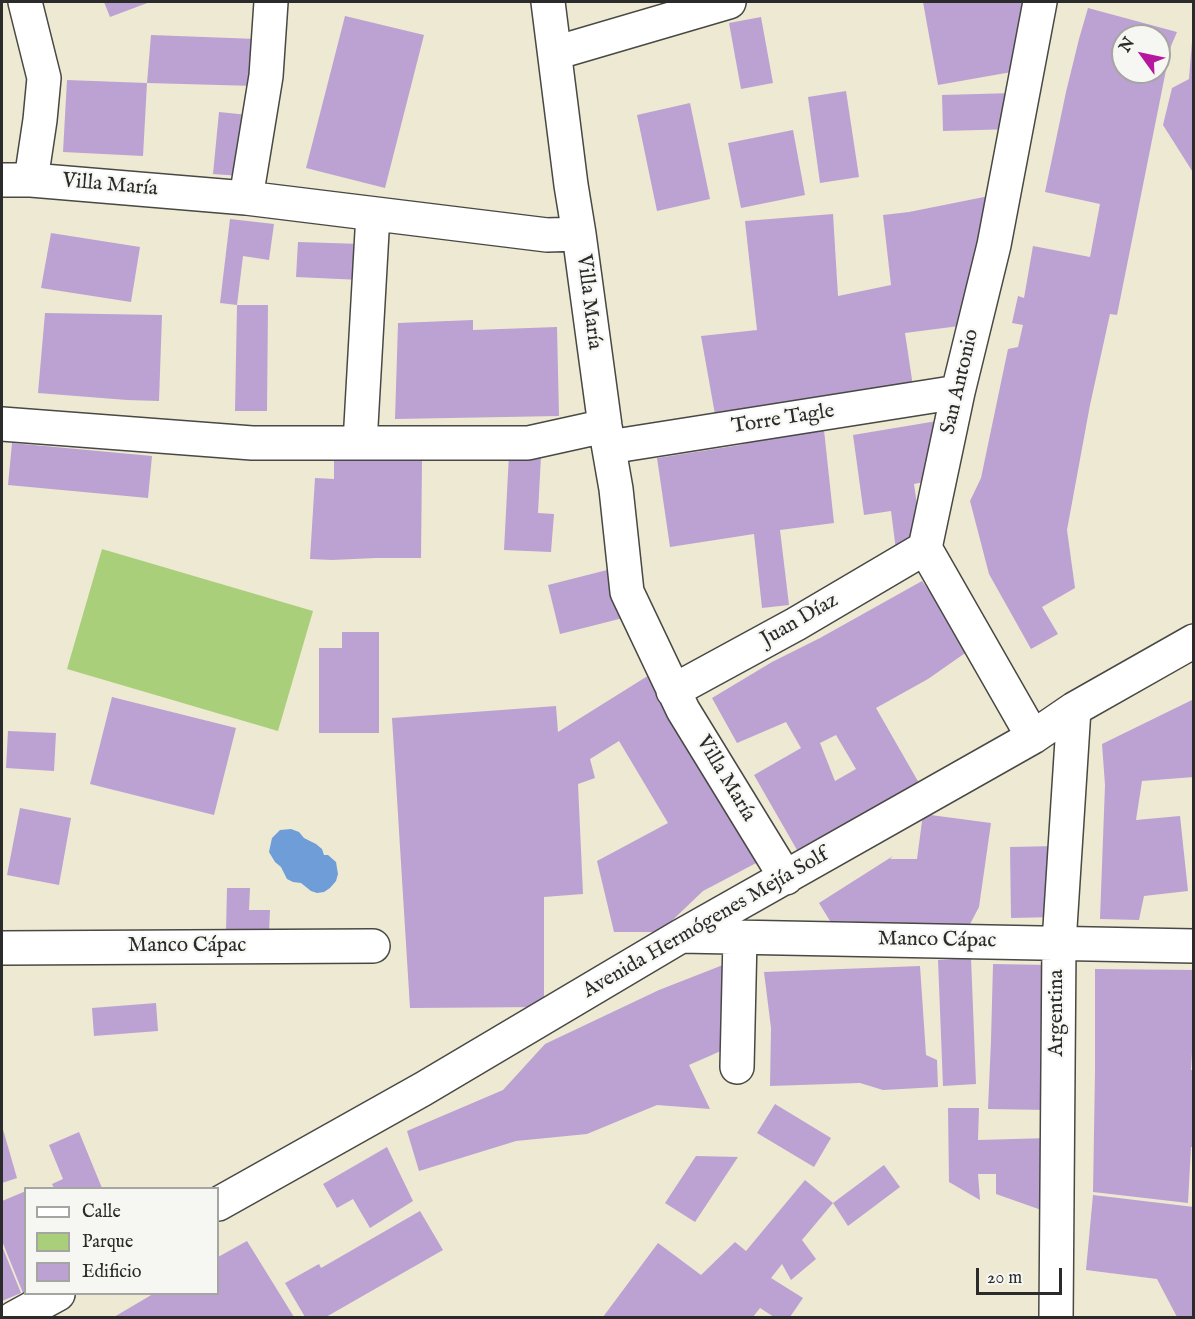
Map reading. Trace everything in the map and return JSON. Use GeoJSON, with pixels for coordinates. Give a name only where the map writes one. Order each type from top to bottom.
{"type":"FeatureCollection","features":[{"type":"Feature","properties":{"kind":"street"},"geometry":{"type":"LineString","coordinates":[[16,180],[40,120],[44,78],[25,2]]}},
{"type":"Feature","properties":{"kind":"street"},"geometry":{"type":"LineString","coordinates":[[246,198],[266,76],[271,2]]}},
{"type":"Feature","properties":{"kind":"street"},"geometry":{"type":"LineString","coordinates":[[548,2],[579,234]]}},
{"type":"Feature","properties":{"kind":"street"},"geometry":{"type":"LineString","coordinates":[[555,53],[729,2]]}},
{"type":"Feature","properties":{"kind":"street","name":"San Antonio"},"geometry":{"type":"LineString","coordinates":[[925,548],[958,392],[994,245],[1040,2]]}},
{"type":"Feature","properties":{"kind":"street","name":"Villa María"},"geometry":{"type":"LineString","coordinates":[[16,180],[246,198],[547,235],[579,234],[616,489],[627,592],[683,710],[786,878]]}},
{"type":"Feature","properties":{"kind":"street"},"geometry":{"type":"LineString","coordinates":[[360,443],[373,214]]}},
{"type":"Feature","properties":{"kind":"street","name":"Torre Tagle"},"geometry":{"type":"LineString","coordinates":[[2,424],[252,443],[528,443],[607,437],[958,392]]}},
{"type":"Feature","properties":{"kind":"street"},"geometry":{"type":"LineString","coordinates":[[925,548],[1033,737]]}},
{"type":"Feature","properties":{"kind":"street","name":"Juan Díaz"},"geometry":{"type":"LineString","coordinates":[[674,691],[796,624],[925,548]]}},
{"type":"Feature","properties":{"kind":"street","name":"Avenida Hermógenes Mejía Solf"},"geometry":{"type":"LineString","coordinates":[[219,1203],[423,1089],[681,936],[1033,737],[1074,709],[1194,641]]}},
{"type":"Feature","properties":{"kind":"street","name":"Argentina"},"geometry":{"type":"LineString","coordinates":[[1056,1317],[1059,943],[1074,709]]}},
{"type":"Feature","properties":{"kind":"street","name":"Manco Cápac"},"geometry":{"type":"LineString","coordinates":[[681,936],[740,939],[1194,946]]}},
{"type":"Feature","properties":{"kind":"street"},"geometry":{"type":"LineString","coordinates":[[737,1067],[740,939]]}},
{"type":"Feature","properties":{"kind":"street","name":"Manco Cápac"},"geometry":{"type":"LineString","coordinates":[[2,948],[374,946]]}},
{"type":"Feature","properties":{"kind":"street"},"geometry":{"type":"LineString","coordinates":[[14,1317],[54,1295]]}},
{"type":"Feature","properties":{"kind":"green space"},"geometry":{"type":"Polygon","coordinates":[[[102,549],[313,611],[278,731],[67,669],[102,549]]]}},
{"type":"Feature","properties":{"kind":"water"},"geometry":{"type":"Polygon","coordinates":[[[291,829],[316,844],[322,849],[324,855],[328,855],[336,862],[338,874],[336,881],[324,892],[311,891],[301,883],[287,879],[269,852],[272,838],[280,830],[291,829]]]}},
{"type":"Feature","properties":{"kind":"building"},"geometry":{"type":"Polygon","coordinates":[[[104,2],[150,2],[110,17],[104,2]]]}},
{"type":"Feature","properties":{"kind":"building"},"geometry":{"type":"Polygon","coordinates":[[[923,2],[1035,2],[1023,70],[938,85],[923,2]]]}},
{"type":"Feature","properties":{"kind":"building"},"geometry":{"type":"Polygon","coordinates":[[[1088,8],[1147,24],[1111,24],[1111,84],[1163,84],[1117,315],[1110,314],[1090,405],[1067,530],[1075,588],[1042,607],[1058,634],[1031,649],[989,574],[970,501],[981,478],[1008,349],[1018,347],[1023,325],[1012,323],[1018,296],[1024,298],[1033,246],[1090,257],[1100,204],[1045,192],[1066,92],[1088,8]]]}},
{"type":"Feature","properties":{"kind":"building"},"geometry":{"type":"Polygon","coordinates":[[[345,16],[424,35],[385,188],[306,168],[345,16]]]}},
{"type":"Feature","properties":{"kind":"building"},"geometry":{"type":"Polygon","coordinates":[[[761,17],[773,83],[741,89],[729,23],[761,17]]]}},
{"type":"Feature","properties":{"kind":"building"},"geometry":{"type":"Polygon","coordinates":[[[1171,30],[1177,32],[1171,46],[1171,30]]]}},
{"type":"Feature","properties":{"kind":"building"},"geometry":{"type":"Polygon","coordinates":[[[151,35],[257,39],[255,86],[147,83],[151,35]]]}},
{"type":"Feature","properties":{"kind":"building"},"geometry":{"type":"Polygon","coordinates":[[[1192,41],[1194,41],[1194,174],[1163,125],[1172,88],[1189,79],[1192,41]]]}},
{"type":"Feature","properties":{"kind":"building"},"geometry":{"type":"Polygon","coordinates":[[[67,80],[147,83],[143,156],[63,152],[67,80]]]}},
{"type":"Feature","properties":{"kind":"building"},"geometry":{"type":"Polygon","coordinates":[[[846,91],[859,177],[820,183],[808,97],[846,91]]]}},
{"type":"Feature","properties":{"kind":"building"},"geometry":{"type":"Polygon","coordinates":[[[1014,93],[1014,129],[943,131],[942,95],[1014,93]]]}},
{"type":"Feature","properties":{"kind":"building"},"geometry":{"type":"Polygon","coordinates":[[[690,103],[710,199],[657,211],[637,115],[690,103]]]}},
{"type":"Feature","properties":{"kind":"building"},"geometry":{"type":"Polygon","coordinates":[[[219,112],[248,115],[241,176],[213,174],[219,112]]]}},
{"type":"Feature","properties":{"kind":"building"},"geometry":{"type":"Polygon","coordinates":[[[793,130],[805,195],[741,208],[728,143],[793,130]]]}},
{"type":"Feature","properties":{"kind":"building"},"geometry":{"type":"Polygon","coordinates":[[[989,196],[967,325],[905,333],[914,393],[716,420],[701,336],[757,330],[745,221],[833,214],[838,296],[891,285],[883,215],[989,196]]]}},
{"type":"Feature","properties":{"kind":"building"},"geometry":{"type":"Polygon","coordinates":[[[230,219],[274,224],[269,260],[243,256],[237,305],[220,303],[230,219]]]}},
{"type":"Feature","properties":{"kind":"building"},"geometry":{"type":"Polygon","coordinates":[[[51,233],[140,247],[131,302],[41,288],[51,233]]]}},
{"type":"Feature","properties":{"kind":"building"},"geometry":{"type":"Polygon","coordinates":[[[298,242],[362,244],[361,280],[296,277],[298,242]]]}},
{"type":"Feature","properties":{"kind":"building"},"geometry":{"type":"Polygon","coordinates":[[[237,305],[268,305],[267,411],[235,411],[237,305]]]}},
{"type":"Feature","properties":{"kind":"building"},"geometry":{"type":"Polygon","coordinates":[[[45,313],[162,315],[159,401],[38,393],[45,313]]]}},
{"type":"Feature","properties":{"kind":"building"},"geometry":{"type":"Polygon","coordinates":[[[473,320],[473,330],[557,327],[559,416],[395,419],[398,323],[473,320]]]}},
{"type":"Feature","properties":{"kind":"building"},"geometry":{"type":"Polygon","coordinates":[[[943,420],[934,480],[914,484],[922,540],[897,558],[891,511],[864,515],[853,435],[943,420]]]}},
{"type":"Feature","properties":{"kind":"building"},"geometry":{"type":"Polygon","coordinates":[[[824,430],[834,523],[780,530],[789,605],[762,608],[754,534],[670,547],[657,458],[740,445],[769,437],[824,430]]]}},
{"type":"Feature","properties":{"kind":"building"},"geometry":{"type":"Polygon","coordinates":[[[12,443],[152,456],[148,498],[8,485],[12,443]]]}},
{"type":"Feature","properties":{"kind":"building"},"geometry":{"type":"Polygon","coordinates":[[[509,454],[541,456],[538,513],[554,514],[551,552],[504,550],[509,454]]]}},
{"type":"Feature","properties":{"kind":"building"},"geometry":{"type":"Polygon","coordinates":[[[334,459],[422,461],[421,558],[310,559],[315,478],[334,479],[334,459]]]}},
{"type":"Feature","properties":{"kind":"building"},"geometry":{"type":"Polygon","coordinates":[[[615,568],[627,617],[560,634],[548,585],[615,568]]]}},
{"type":"Feature","properties":{"kind":"building"},"geometry":{"type":"Polygon","coordinates":[[[922,581],[971,649],[928,679],[876,708],[923,790],[832,845],[826,834],[797,850],[754,775],[801,748],[786,722],[737,743],[712,698],[772,662],[922,581]],[[836,735],[820,743],[835,781],[856,769],[836,735]]]}},
{"type":"Feature","properties":{"kind":"building"},"geometry":{"type":"Polygon","coordinates":[[[342,632],[379,632],[379,733],[319,733],[319,648],[342,648],[342,632]]]}},
{"type":"Feature","properties":{"kind":"building"},"geometry":{"type":"Polygon","coordinates":[[[654,672],[760,861],[703,891],[660,932],[614,932],[597,861],[668,823],[619,741],[590,759],[595,778],[578,784],[583,894],[544,897],[544,1007],[410,1008],[392,718],[556,706],[558,732],[654,672]]]}},
{"type":"Feature","properties":{"kind":"building"},"geometry":{"type":"Polygon","coordinates":[[[112,697],[236,728],[214,815],[90,784],[112,697]]]}},
{"type":"Feature","properties":{"kind":"building"},"geometry":{"type":"Polygon","coordinates":[[[1194,699],[1194,777],[1142,781],[1136,820],[1180,816],[1188,891],[1144,896],[1139,920],[1100,919],[1105,785],[1102,744],[1194,699]]]}},
{"type":"Feature","properties":{"kind":"building"},"geometry":{"type":"Polygon","coordinates":[[[8,731],[56,733],[54,771],[6,768],[8,731]]]}},
{"type":"Feature","properties":{"kind":"building"},"geometry":{"type":"Polygon","coordinates":[[[20,808],[71,818],[59,885],[7,875],[20,808]]]}},
{"type":"Feature","properties":{"kind":"building"},"geometry":{"type":"Polygon","coordinates":[[[923,814],[991,823],[979,907],[969,926],[830,921],[819,903],[893,856],[890,859],[917,859],[923,814]]]}},
{"type":"Feature","properties":{"kind":"building"},"geometry":{"type":"Polygon","coordinates":[[[1056,846],[1057,917],[1011,918],[1010,847],[1056,846]]]}},
{"type":"Feature","properties":{"kind":"building"},"geometry":{"type":"Polygon","coordinates":[[[227,888],[250,888],[249,910],[270,910],[269,933],[226,932],[227,888]]]}},
{"type":"Feature","properties":{"kind":"building"},"geometry":{"type":"Polygon","coordinates":[[[971,958],[976,1084],[943,1086],[938,960],[971,958]]]}},
{"type":"Feature","properties":{"kind":"building"},"geometry":{"type":"Polygon","coordinates":[[[728,963],[730,1047],[689,1065],[710,1109],[657,1105],[587,1134],[516,1141],[419,1171],[407,1131],[503,1090],[545,1044],[659,990],[728,963]]]}},
{"type":"Feature","properties":{"kind":"building"},"geometry":{"type":"Polygon","coordinates":[[[993,964],[1050,965],[1048,1110],[988,1109],[993,964]]]}},
{"type":"Feature","properties":{"kind":"building"},"geometry":{"type":"Polygon","coordinates":[[[920,966],[926,1055],[937,1060],[938,1087],[883,1090],[860,1083],[770,1086],[771,1028],[764,972],[920,966]]]}},
{"type":"Feature","properties":{"kind":"building"},"geometry":{"type":"Polygon","coordinates":[[[1095,969],[1194,970],[1194,1053],[1192,1053],[1191,1070],[1194,1070],[1194,1147],[1191,1147],[1188,1203],[1093,1192],[1095,969]]]}},
{"type":"Feature","properties":{"kind":"building"},"geometry":{"type":"Polygon","coordinates":[[[156,1003],[158,1031],[94,1036],[92,1008],[156,1003]]]}},
{"type":"Feature","properties":{"kind":"building"},"geometry":{"type":"Polygon","coordinates":[[[775,1104],[831,1138],[814,1167],[757,1133],[775,1104]]]}},
{"type":"Feature","properties":{"kind":"building"},"geometry":{"type":"Polygon","coordinates":[[[948,1108],[979,1108],[978,1140],[1050,1138],[1047,1212],[996,1194],[996,1174],[978,1174],[980,1200],[949,1182],[948,1108]]]}},
{"type":"Feature","properties":{"kind":"building"},"geometry":{"type":"Polygon","coordinates":[[[2,1126],[17,1178],[2,1183],[2,1126]]]}},
{"type":"Feature","properties":{"kind":"building"},"geometry":{"type":"Polygon","coordinates":[[[79,1132],[102,1187],[54,1187],[52,1184],[63,1179],[49,1145],[79,1132]]]}},
{"type":"Feature","properties":{"kind":"building"},"geometry":{"type":"Polygon","coordinates":[[[387,1147],[413,1201],[370,1228],[353,1199],[337,1208],[323,1184],[387,1147]]]}},
{"type":"Feature","properties":{"kind":"building"},"geometry":{"type":"Polygon","coordinates":[[[696,1156],[738,1157],[695,1222],[665,1203],[696,1156]]]}},
{"type":"Feature","properties":{"kind":"building"},"geometry":{"type":"Polygon","coordinates":[[[884,1165],[900,1187],[848,1226],[833,1203],[884,1165]]]}},
{"type":"Feature","properties":{"kind":"building"},"geometry":{"type":"Polygon","coordinates":[[[805,1180],[833,1203],[802,1240],[816,1259],[791,1280],[782,1264],[771,1278],[803,1298],[790,1317],[774,1317],[760,1308],[753,1317],[603,1317],[658,1243],[701,1275],[735,1242],[746,1251],[805,1180]]]}},
{"type":"Feature","properties":{"kind":"building"},"geometry":{"type":"Polygon","coordinates":[[[24,1192],[23,1293],[2,1241],[2,1201],[24,1192]]]}},
{"type":"Feature","properties":{"kind":"building"},"geometry":{"type":"Polygon","coordinates":[[[1093,1195],[1194,1207],[1194,1317],[1177,1317],[1157,1279],[1086,1270],[1093,1195]]]}},
{"type":"Feature","properties":{"kind":"building"},"geometry":{"type":"Polygon","coordinates":[[[420,1211],[443,1250],[326,1317],[305,1317],[285,1283],[319,1264],[321,1268],[420,1211]]]}},
{"type":"Feature","properties":{"kind":"building"},"geometry":{"type":"Polygon","coordinates":[[[247,1241],[294,1317],[114,1317],[151,1295],[219,1295],[219,1256],[247,1241]]]}},
{"type":"Feature","properties":{"kind":"building"},"geometry":{"type":"Polygon","coordinates":[[[2,1246],[21,1293],[2,1301],[2,1246]]]}}]}
